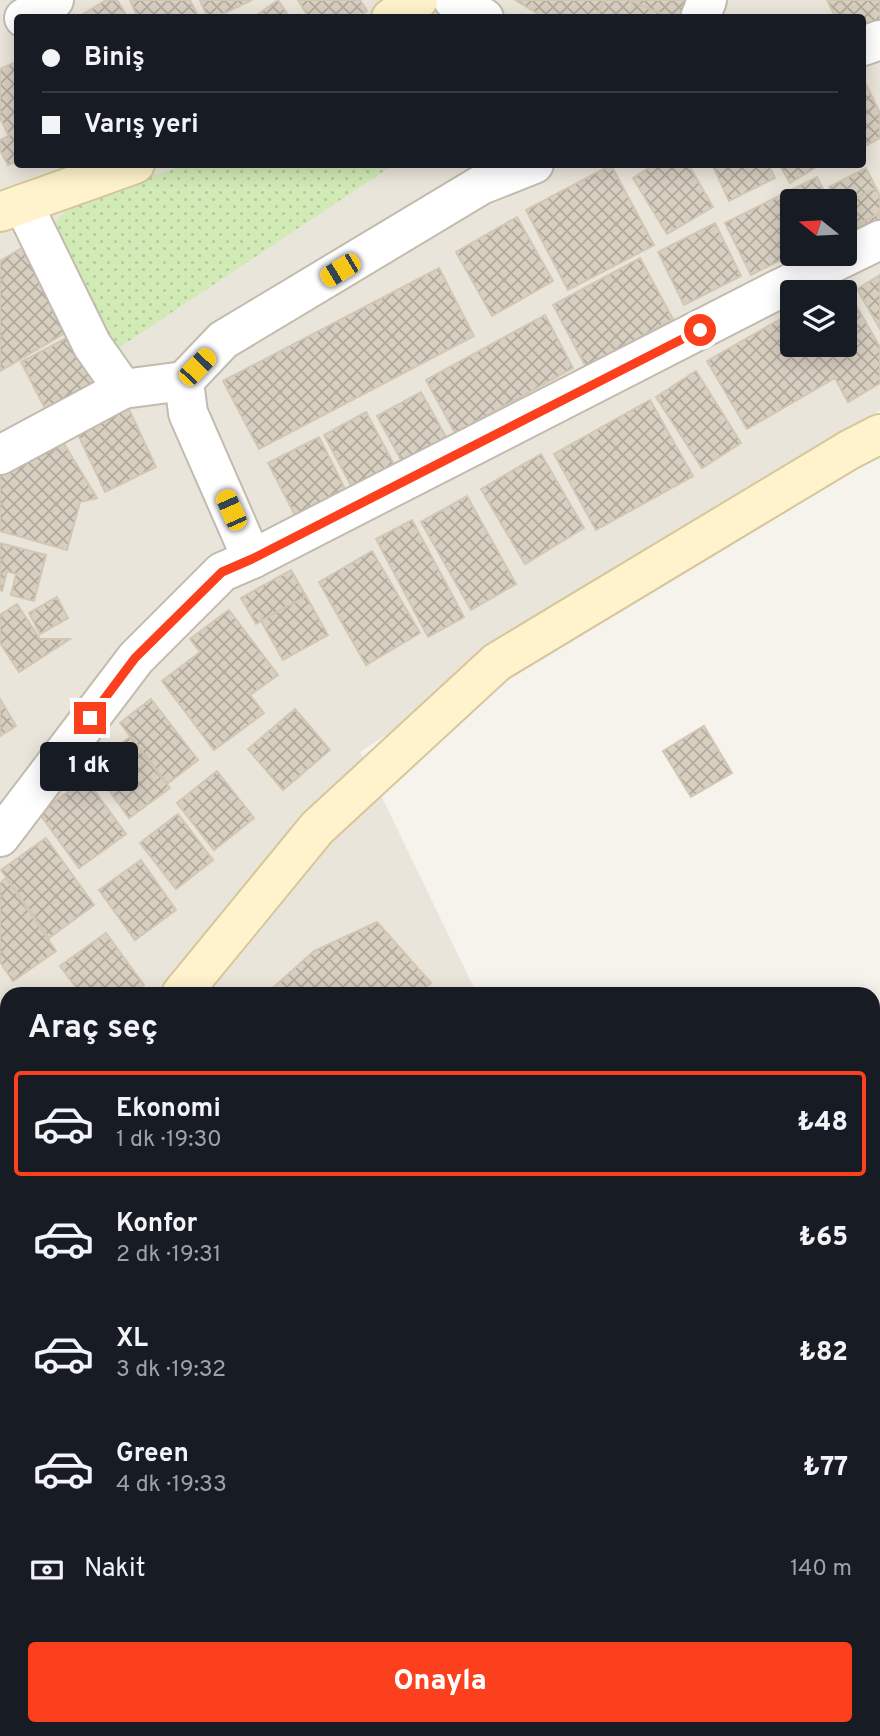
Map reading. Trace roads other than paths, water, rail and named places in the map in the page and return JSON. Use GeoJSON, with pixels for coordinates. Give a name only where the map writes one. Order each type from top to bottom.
{"type":"FeatureCollection","features":[{"type":"Feature","properties":{"kind":"street"},"geometry":{"type":"LineString","coordinates":[[31,14],[54,0]]}},
{"type":"Feature","properties":{"kind":"street"},"geometry":{"type":"LineString","coordinates":[[397,14],[418,0]]}},
{"type":"Feature","properties":{"kind":"street"},"geometry":{"type":"LineString","coordinates":[[453,0],[477,14]]}},
{"type":"Feature","properties":{"kind":"street"},"geometry":{"type":"LineString","coordinates":[[123,389],[92,345],[11,208],[124,168]]}},
{"type":"Feature","properties":{"kind":"street"},"geometry":{"type":"LineString","coordinates":[[0,454],[123,389],[184,381],[223,340],[481,185],[524,168]]}},
{"type":"Feature","properties":{"kind":"street"},"geometry":{"type":"LineString","coordinates":[[0,837],[135,658],[222,572],[880,240]]}},
{"type":"Feature","properties":{"kind":"street"},"geometry":{"type":"LineString","coordinates":[[184,381],[188,413],[252,559]]}},
{"type":"Feature","properties":{"kind":"street"},"geometry":{"type":"LineString","coordinates":[[187,987],[317,828],[497,662],[849,450],[880,434]]}}]}
